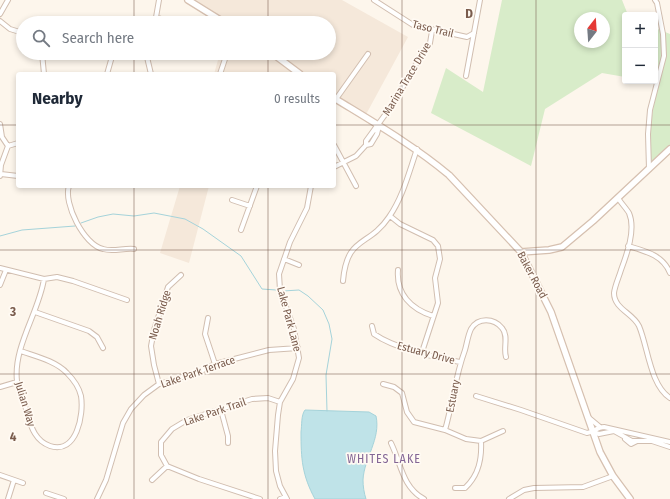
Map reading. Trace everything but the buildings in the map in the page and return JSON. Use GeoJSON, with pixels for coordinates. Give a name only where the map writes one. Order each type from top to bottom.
{"type":"FeatureCollection","features":[{"type":"Feature","properties":{"kind":"main road"},"geometry":{"type":"LineString","coordinates":[[188,0],[214,16]]}},
{"type":"Feature","properties":{"kind":"main road"},"geometry":{"type":"LineString","coordinates":[[281,60],[297,72]]}},
{"type":"Feature","properties":{"kind":"main road","name":"Baker Road"},"geometry":{"type":"LineString","coordinates":[[336,100],[417,149],[449,175],[521,252],[551,312],[600,452],[613,476],[630,499]]}},
{"type":"Feature","properties":{"kind":"main road"},"geometry":{"type":"LineString","coordinates":[[521,252],[549,250],[562,247],[618,198],[670,149]]}},
{"type":"Feature","properties":{"kind":"street"},"geometry":{"type":"LineString","coordinates":[[0,14],[8,0]]}},
{"type":"Feature","properties":{"kind":"street"},"geometry":{"type":"LineString","coordinates":[[156,16],[159,0]]}},
{"type":"Feature","properties":{"kind":"street","name":"Taso Trail"},"geometry":{"type":"LineString","coordinates":[[374,0],[411,24],[467,37],[474,33]]}},
{"type":"Feature","properties":{"kind":"street"},"geometry":{"type":"LineString","coordinates":[[382,6],[386,0]]}},
{"type":"Feature","properties":{"kind":"street"},"geometry":{"type":"LineString","coordinates":[[466,76],[480,0]]}},
{"type":"Feature","properties":{"kind":"street"},"geometry":{"type":"LineString","coordinates":[[649,169],[648,134],[650,110],[664,56],[663,34],[658,7],[655,0]]}},
{"type":"Feature","properties":{"kind":"street"},"geometry":{"type":"LineString","coordinates":[[0,21],[10,29],[16,31]]}},
{"type":"Feature","properties":{"kind":"street","name":"Marina Trace Drive"},"geometry":{"type":"LineString","coordinates":[[379,126],[430,43],[432,30]]}},
{"type":"Feature","properties":{"kind":"street"},"geometry":{"type":"LineString","coordinates":[[336,98],[368,54]]}},
{"type":"Feature","properties":{"kind":"street"},"geometry":{"type":"LineString","coordinates":[[43,60],[44,72]]}},
{"type":"Feature","properties":{"kind":"street"},"geometry":{"type":"LineString","coordinates":[[108,72],[111,60]]}},
{"type":"Feature","properties":{"kind":"street"},"geometry":{"type":"LineString","coordinates":[[148,60],[151,72]]}},
{"type":"Feature","properties":{"kind":"street"},"geometry":{"type":"LineString","coordinates":[[221,72],[225,60]]}},
{"type":"Feature","properties":{"kind":"street"},"geometry":{"type":"LineString","coordinates":[[0,124],[2,136],[8,146]]}},
{"type":"Feature","properties":{"kind":"street"},"geometry":{"type":"LineString","coordinates":[[336,166],[356,156],[366,145],[366,141],[369,136],[379,126]]}},
{"type":"Feature","properties":{"kind":"street"},"geometry":{"type":"LineString","coordinates":[[8,146],[16,144]]}},
{"type":"Feature","properties":{"kind":"street"},"geometry":{"type":"LineString","coordinates":[[8,146],[1,165],[0,175],[16,176]]}},
{"type":"Feature","properties":{"kind":"street"},"geometry":{"type":"LineString","coordinates":[[336,148],[356,186]]}},
{"type":"Feature","properties":{"kind":"street"},"geometry":{"type":"LineString","coordinates":[[343,281],[344,264],[353,248],[378,232],[390,216],[401,195],[417,149]]}},
{"type":"Feature","properties":{"kind":"street"},"geometry":{"type":"LineString","coordinates":[[68,188],[68,204],[86,237],[94,245],[102,249],[134,249]]}},
{"type":"Feature","properties":{"kind":"street"},"geometry":{"type":"LineString","coordinates":[[241,230],[256,188]]}},
{"type":"Feature","properties":{"kind":"street","name":"Lake Park Lane"},"geometry":{"type":"LineString","coordinates":[[286,498],[280,486],[275,451],[280,402],[293,379],[300,358],[294,329],[280,290],[279,274],[284,259],[307,208],[311,188]]}},
{"type":"Feature","properties":{"kind":"street"},"geometry":{"type":"LineString","coordinates":[[618,198],[629,214],[631,229],[628,246],[616,284],[615,299],[617,304],[639,325],[658,384],[663,393],[670,398]]}},
{"type":"Feature","properties":{"kind":"street"},"geometry":{"type":"LineString","coordinates":[[232,200],[250,206]]}},
{"type":"Feature","properties":{"kind":"street"},"geometry":{"type":"LineString","coordinates":[[390,216],[400,224],[433,240],[438,246],[440,259],[436,278],[438,303],[422,352]]}},
{"type":"Feature","properties":{"kind":"street"},"geometry":{"type":"LineString","coordinates":[[628,246],[656,255],[664,262],[670,273]]}},
{"type":"Feature","properties":{"kind":"street"},"geometry":{"type":"LineString","coordinates":[[284,259],[299,265]]}},
{"type":"Feature","properties":{"kind":"street"},"geometry":{"type":"LineString","coordinates":[[0,268],[44,279],[57,277],[73,281],[127,300]]}},
{"type":"Feature","properties":{"kind":"street"},"geometry":{"type":"LineString","coordinates":[[0,285],[6,270]]}},
{"type":"Feature","properties":{"kind":"street"},"geometry":{"type":"LineString","coordinates":[[398,270],[398,280],[402,293],[406,299],[421,312],[433,316]]}},
{"type":"Feature","properties":{"kind":"street","name":"Noah Ridge"},"geometry":{"type":"LineString","coordinates":[[159,384],[151,346],[154,330],[168,287],[181,274]]}},
{"type":"Feature","properties":{"kind":"street","name":"Julian Way"},"geometry":{"type":"LineString","coordinates":[[21,350],[55,364],[66,371],[74,381],[80,394],[82,407],[81,422],[75,435],[70,441],[62,445],[52,447],[44,444],[35,435],[17,382],[17,362],[21,350],[35,312],[44,279]]}},
{"type":"Feature","properties":{"kind":"street"},"geometry":{"type":"LineString","coordinates":[[35,312],[89,331],[97,337],[103,348]]}},
{"type":"Feature","properties":{"kind":"street"},"geometry":{"type":"LineString","coordinates":[[208,318],[206,334],[215,364]]}},
{"type":"Feature","properties":{"kind":"street","name":"Estuary Drive"},"geometry":{"type":"LineString","coordinates":[[372,326],[374,334],[383,341],[460,362],[471,329],[478,322],[486,320],[503,328],[506,336],[504,352],[506,357]]}},
{"type":"Feature","properties":{"kind":"street","name":"Lake Park Terrace"},"geometry":{"type":"LineString","coordinates":[[97,499],[106,480],[123,424],[132,409],[144,394],[159,384],[199,372],[215,364],[269,350],[298,348]]}},
{"type":"Feature","properties":{"kind":"street","name":"Estuary"},"geometry":{"type":"LineString","coordinates":[[445,430],[460,362]]}},
{"type":"Feature","properties":{"kind":"street"},"geometry":{"type":"LineString","coordinates":[[0,387],[17,382]]}},
{"type":"Feature","properties":{"kind":"street"},"geometry":{"type":"LineString","coordinates":[[383,384],[394,387],[402,393],[407,412],[414,422],[481,441],[503,431]]}},
{"type":"Feature","properties":{"kind":"street"},"geometry":{"type":"LineString","coordinates":[[476,396],[587,433],[593,432],[600,427],[609,427],[636,435],[658,438],[670,442]]}},
{"type":"Feature","properties":{"kind":"street","name":"Lake Park Trail"},"geometry":{"type":"LineString","coordinates":[[167,466],[161,455],[161,442],[172,429],[187,420],[252,399],[268,398],[280,402]]}},
{"type":"Feature","properties":{"kind":"street"},"geometry":{"type":"LineString","coordinates":[[221,410],[228,436],[228,443]]}},
{"type":"Feature","properties":{"kind":"street"},"geometry":{"type":"LineString","coordinates":[[587,416],[600,427]]}},
{"type":"Feature","properties":{"kind":"street"},"geometry":{"type":"LineString","coordinates":[[593,432],[599,434],[614,431],[637,442],[652,441],[670,446]]}},
{"type":"Feature","properties":{"kind":"street"},"geometry":{"type":"LineString","coordinates":[[636,435],[637,442]]}},
{"type":"Feature","properties":{"kind":"street"},"geometry":{"type":"LineString","coordinates":[[455,488],[465,488],[472,482],[480,465],[481,441]]}},
{"type":"Feature","properties":{"kind":"street"},"geometry":{"type":"LineString","coordinates":[[391,442],[405,480],[414,491],[424,499]]}},
{"type":"Feature","properties":{"kind":"street"},"geometry":{"type":"LineString","coordinates":[[152,480],[167,466],[199,479],[260,499]]}},
{"type":"Feature","properties":{"kind":"street"},"geometry":{"type":"LineString","coordinates":[[0,475],[23,483]]}},
{"type":"Feature","properties":{"kind":"street"},"geometry":{"type":"LineString","coordinates":[[509,499],[524,490],[534,488],[584,488],[613,476]]}},
{"type":"Feature","properties":{"kind":"street"},"geometry":{"type":"LineString","coordinates":[[8,499],[14,480]]}},
{"type":"Feature","properties":{"kind":"street"},"geometry":{"type":"LineString","coordinates":[[46,493],[64,499]]}},
{"type":"Feature","properties":{"kind":"street"},"geometry":{"type":"LineString","coordinates":[[280,499],[286,498]]}},
{"type":"Feature","properties":{"kind":"shaded area"},"geometry":{"type":"Polygon","coordinates":[[[187,0],[342,0],[408,37],[363,120],[336,103],[336,72],[215,72],[218,60],[336,60],[336,16],[211,16],[187,0]]]}},
{"type":"Feature","properties":{"kind":"shaded area"},"geometry":{"type":"Polygon","coordinates":[[[179,188],[208,188],[189,263],[160,253],[179,188]]]}},
{"type":"Feature","properties":{"kind":"green space"},"geometry":{"type":"Polygon","coordinates":[[[502,0],[622,0],[627,12],[622,12],[622,76],[602,73],[545,109],[531,166],[431,113],[446,68],[483,92],[502,0]]]}},
{"type":"Feature","properties":{"kind":"green space"},"geometry":{"type":"Polygon","coordinates":[[[658,29],[670,34],[670,150],[651,168],[651,121],[658,84],[658,29]]]}},
{"type":"Feature","properties":{"kind":"water","name":"WHITES LAKE"},"geometry":{"type":"Polygon","coordinates":[[[305,410],[369,412],[376,416],[376,433],[366,464],[363,480],[366,499],[315,499],[307,482],[302,459],[301,432],[302,417],[305,410]]]}},
{"type":"Feature","properties":{"kind":"waterway"},"geometry":{"type":"LineString","coordinates":[[81,223],[113,214],[134,216],[154,213],[185,219],[203,229],[241,256],[262,289],[276,290]]}},
{"type":"Feature","properties":{"kind":"waterway"},"geometry":{"type":"LineString","coordinates":[[0,236],[22,230],[75,226]]}},
{"type":"Feature","properties":{"kind":"waterway"},"geometry":{"type":"LineString","coordinates":[[283,291],[299,290],[308,296],[323,310],[329,324],[332,339],[326,375],[327,411]]}},
{"type":"Feature","properties":{"kind":"district","name":"WHITES LAKE"},"geometry":{"type":"Point","coordinates":[384,459]}}]}
